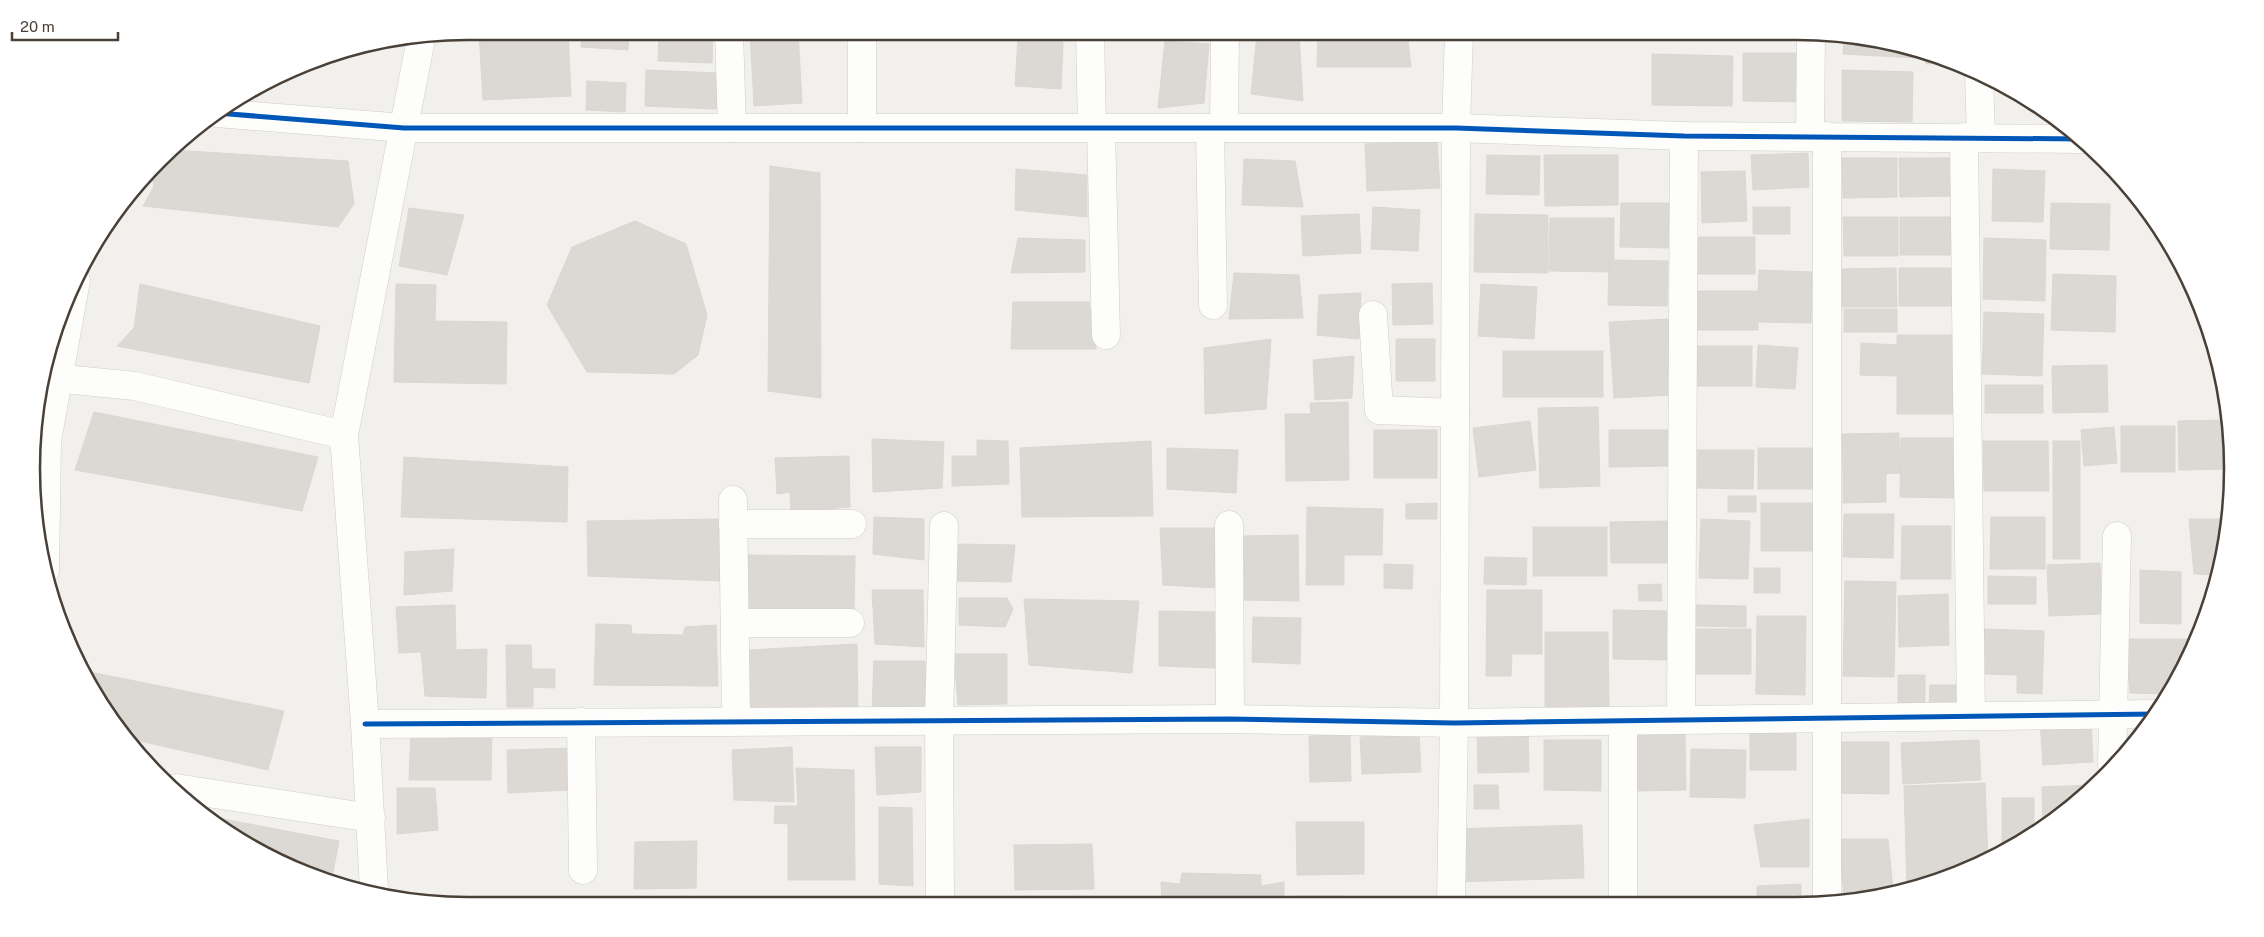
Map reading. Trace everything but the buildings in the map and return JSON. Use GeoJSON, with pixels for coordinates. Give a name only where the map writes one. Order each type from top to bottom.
{"type":"FeatureCollection","features":[{"type":"Feature","properties":{"kind":"street"},"geometry":{"type":"LineString","coordinates":[[729,40],[732,128]]}},
{"type":"Feature","properties":{"kind":"street"},"geometry":{"type":"LineString","coordinates":[[862,40],[862,128]]}},
{"type":"Feature","properties":{"kind":"street"},"geometry":{"type":"LineString","coordinates":[[1091,40],[1097,128],[1106,335]]}},
{"type":"Feature","properties":{"kind":"street"},"geometry":{"type":"LineString","coordinates":[[1213,304],[1217,128],[1224,40]]}},
{"type":"Feature","properties":{"kind":"street"},"geometry":{"type":"LineString","coordinates":[[1451,897],[1454,723],[1456,128],[1459,40]]}},
{"type":"Feature","properties":{"kind":"street"},"geometry":{"type":"LineString","coordinates":[[1812,41],[1818,136],[1827,896]]}},
{"type":"Feature","properties":{"kind":"street"},"geometry":{"type":"LineString","coordinates":[[374,886],[365,724],[344,436],[420,43]]}},
{"type":"Feature","properties":{"kind":"street"},"geometry":{"type":"LineString","coordinates":[[1972,716],[1972,137],[1978,81]]}},
{"type":"Feature","properties":{"kind":"street"},"geometry":{"type":"LineString","coordinates":[[228,114],[404,128],[1456,128],[1684,136],[2069,139]]}},
{"type":"Feature","properties":{"kind":"street"},"geometry":{"type":"LineString","coordinates":[[1681,720],[1684,136]]}},
{"type":"Feature","properties":{"kind":"street"},"geometry":{"type":"LineString","coordinates":[[1373,315],[1379,410],[1455,413]]}},
{"type":"Feature","properties":{"kind":"street"},"geometry":{"type":"LineString","coordinates":[[46,535],[47,441],[51,378],[63,331]]}},
{"type":"Feature","properties":{"kind":"street"},"geometry":{"type":"LineString","coordinates":[[51,378],[135,386],[344,436]]}},
{"type":"Feature","properties":{"kind":"street"},"geometry":{"type":"LineString","coordinates":[[736,721],[733,512],[852,524]]}},
{"type":"Feature","properties":{"kind":"street"},"geometry":{"type":"LineString","coordinates":[[1229,525],[1230,718]]}},
{"type":"Feature","properties":{"kind":"street"},"geometry":{"type":"LineString","coordinates":[[940,897],[939,720],[944,526]]}},
{"type":"Feature","properties":{"kind":"street"},"geometry":{"type":"LineString","coordinates":[[2112,757],[2117,536]]}},
{"type":"Feature","properties":{"kind":"street"},"geometry":{"type":"LineString","coordinates":[[735,623],[850,623]]}},
{"type":"Feature","properties":{"kind":"street"},"geometry":{"type":"LineString","coordinates":[[365,724],[1230,718],[1454,723],[2146,714]]}},
{"type":"Feature","properties":{"kind":"street"},"geometry":{"type":"LineString","coordinates":[[1623,721],[1623,897]]}},
{"type":"Feature","properties":{"kind":"street"},"geometry":{"type":"LineString","coordinates":[[581,722],[583,870]]}},
{"type":"Feature","properties":{"kind":"street"},"geometry":{"type":"LineString","coordinates":[[184,789],[371,818]]}},
{"type":"Feature","properties":{"kind":"cycle path"},"geometry":{"type":"LineString","coordinates":[[228,114],[404,128],[1456,128],[1684,136],[2069,139]]}},
{"type":"Feature","properties":{"kind":"cycle path"},"geometry":{"type":"LineString","coordinates":[[365,724],[1230,719],[1454,723],[2146,714]]}}]}
